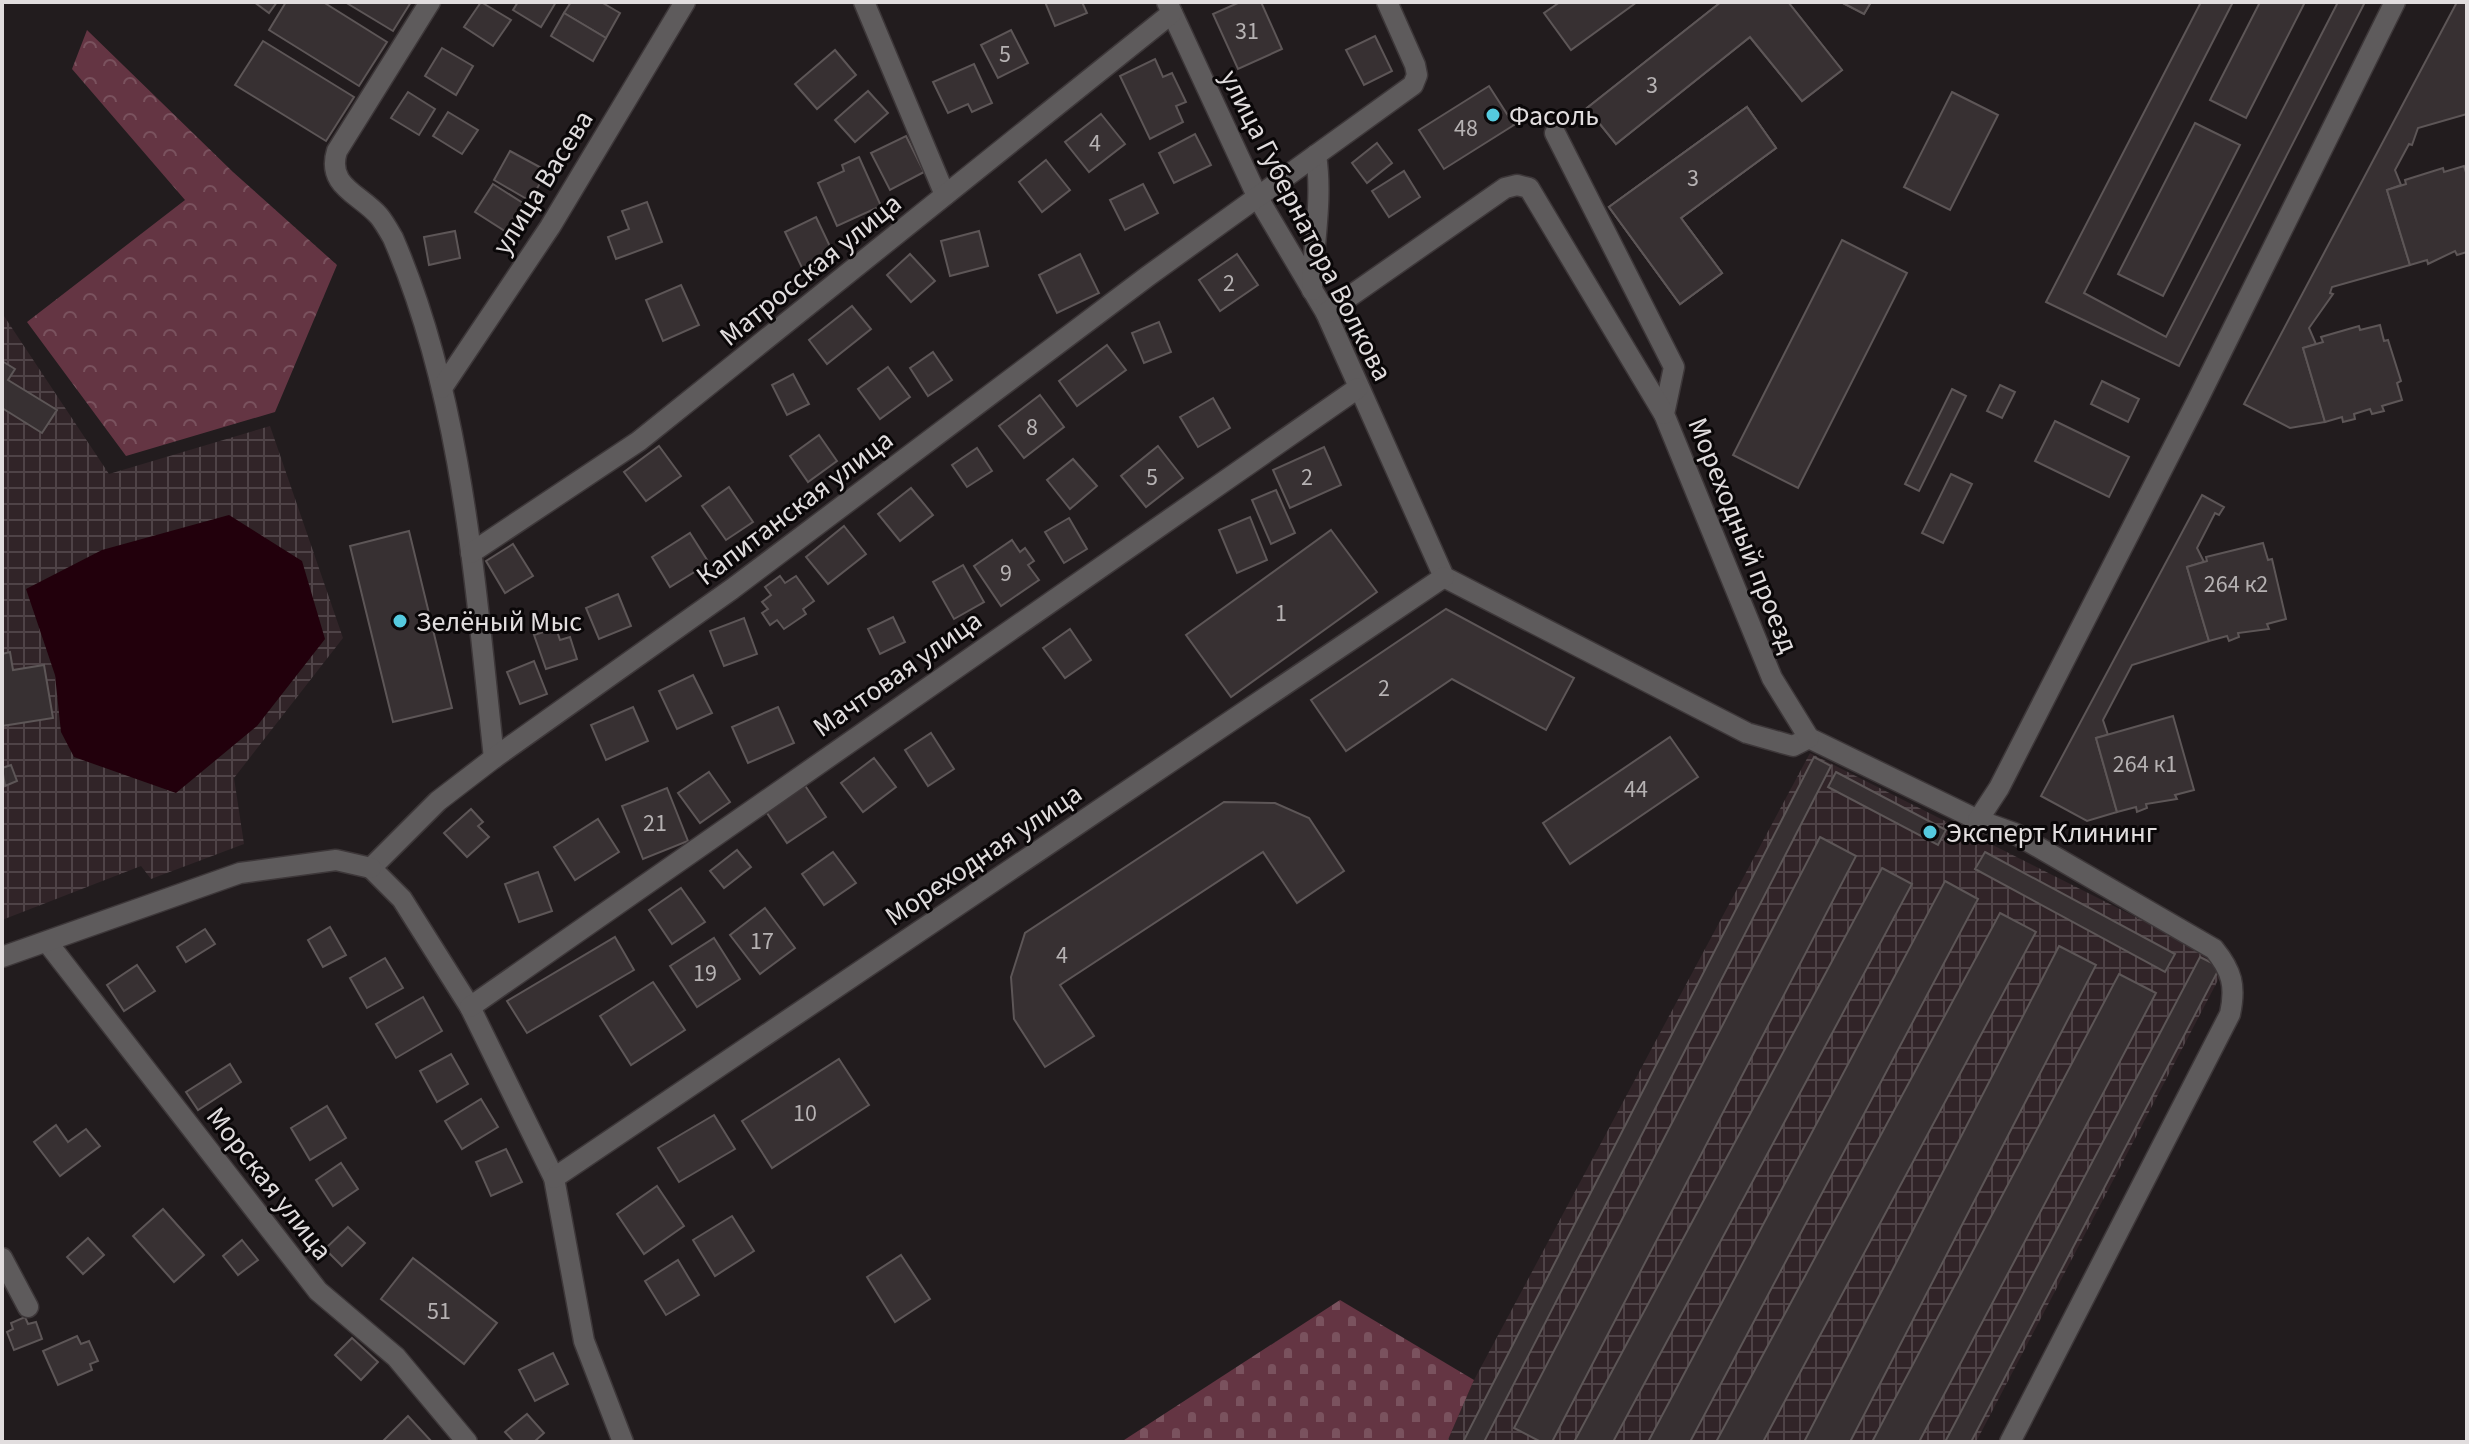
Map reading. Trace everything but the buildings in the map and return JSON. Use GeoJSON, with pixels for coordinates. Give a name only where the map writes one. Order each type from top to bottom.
{"type":"FeatureCollection","features":[{"type":"Feature","properties":{"kind":"street"},"geometry":{"type":"LineString","coordinates":[[430,2],[337,151],[335,176],[379,216],[393,238],[442,388],[471,553],[494,758]]}},
{"type":"Feature","properties":{"kind":"street","name":"улица Васева"},"geometry":{"type":"LineString","coordinates":[[442,388],[550,227],[685,2]]}},
{"type":"Feature","properties":{"kind":"street"},"geometry":{"type":"LineString","coordinates":[[864,2],[945,195]]}},
{"type":"Feature","properties":{"kind":"street","name":"Капитанская улица"},"geometry":{"type":"LineString","coordinates":[[371,868],[438,801],[494,758],[732,589],[1413,85],[1417,75],[1387,2]]}},
{"type":"Feature","properties":{"kind":"street"},"geometry":{"type":"LineString","coordinates":[[1978,820],[1999,788],[2197,401],[2395,2]]}},
{"type":"Feature","properties":{"kind":"street","name":"Матросская улица"},"geometry":{"type":"LineString","coordinates":[[471,553],[639,441],[945,195],[1169,8]]}},
{"type":"Feature","properties":{"kind":"street","name":"улица Губернатора Волкова"},"geometry":{"type":"LineString","coordinates":[[1169,8],[1258,198],[1326,313],[1444,577]]}},
{"type":"Feature","properties":{"kind":"street","name":"Мореходный проезд"},"geometry":{"type":"LineString","coordinates":[[1555,133],[1674,367],[1664,414],[1772,678],[1811,740]]}},
{"type":"Feature","properties":{"kind":"street"},"geometry":{"type":"LineString","coordinates":[[1312,291],[1313,247],[1321,186],[1316,155]]}},
{"type":"Feature","properties":{"kind":"street"},"geometry":{"type":"LineString","coordinates":[[1326,313],[1505,188],[1517,185],[1529,188],[1538,196],[1664,414]]}},
{"type":"Feature","properties":{"kind":"street","name":"Мачтовая улица"},"geometry":{"type":"LineString","coordinates":[[470,1007],[1358,388]]}},
{"type":"Feature","properties":{"kind":"street"},"geometry":{"type":"LineString","coordinates":[[1444,577],[1747,733],[1793,746],[1811,740],[1978,820],[2014,833],[2214,949],[2229,966],[2235,990],[2230,1014],[2010,1442]]}},
{"type":"Feature","properties":{"kind":"street","name":"Мореходная улица"},"geometry":{"type":"LineString","coordinates":[[554,1178],[1444,577]]}},
{"type":"Feature","properties":{"kind":"street"},"geometry":{"type":"LineString","coordinates":[[2,957],[240,873],[336,860],[371,868],[402,899],[470,1007],[554,1178],[584,1341],[623,1442]]}},
{"type":"Feature","properties":{"kind":"street","name":"Морская улица"},"geometry":{"type":"LineString","coordinates":[[47,942],[318,1291],[396,1357],[467,1442]]}},
{"type":"Feature","properties":{"kind":"street"},"geometry":{"type":"LineString","coordinates":[[2,1258],[28,1307]]}},
{"type":"Feature","properties":{"kind":"shaded area"},"geometry":{"type":"Polygon","coordinates":[[[2,313],[109,474],[270,426],[343,638],[234,778],[244,844],[151,879],[141,866],[2,920],[2,313]]]}},
{"type":"Feature","properties":{"kind":"shaded area"},"geometry":{"type":"Polygon","coordinates":[[[229,515],[302,561],[325,639],[257,726],[176,793],[74,757],[61,732],[55,675],[26,589],[102,550],[229,515]]]}},
{"type":"Feature","properties":{"kind":"shaded area"},"geometry":{"type":"Polygon","coordinates":[[[1810,753],[2227,963],[1976,1442],[1447,1442],[1474,1380],[1810,753]]]}},
{"type":"Feature","properties":{"kind":"green space"},"geometry":{"type":"Polygon","coordinates":[[[87,30],[233,172],[337,265],[275,412],[126,456],[27,322],[185,200],[72,69],[87,30]]]}},
{"type":"Feature","properties":{"kind":"green space"},"geometry":{"type":"Polygon","coordinates":[[[1340,1300],[1474,1380],[1447,1442],[1121,1442],[1340,1300]]]}},
{"type":"Feature","properties":{"kind":"place","name":"Фасоль"},"geometry":{"type":"Point","coordinates":[1493,115]}},
{"type":"Feature","properties":{"kind":"place","name":"Зелёный Мыс"},"geometry":{"type":"Point","coordinates":[400,621]}},
{"type":"Feature","properties":{"kind":"place","name":"Эксперт Клининг"},"geometry":{"type":"Point","coordinates":[1930,832]}}]}
